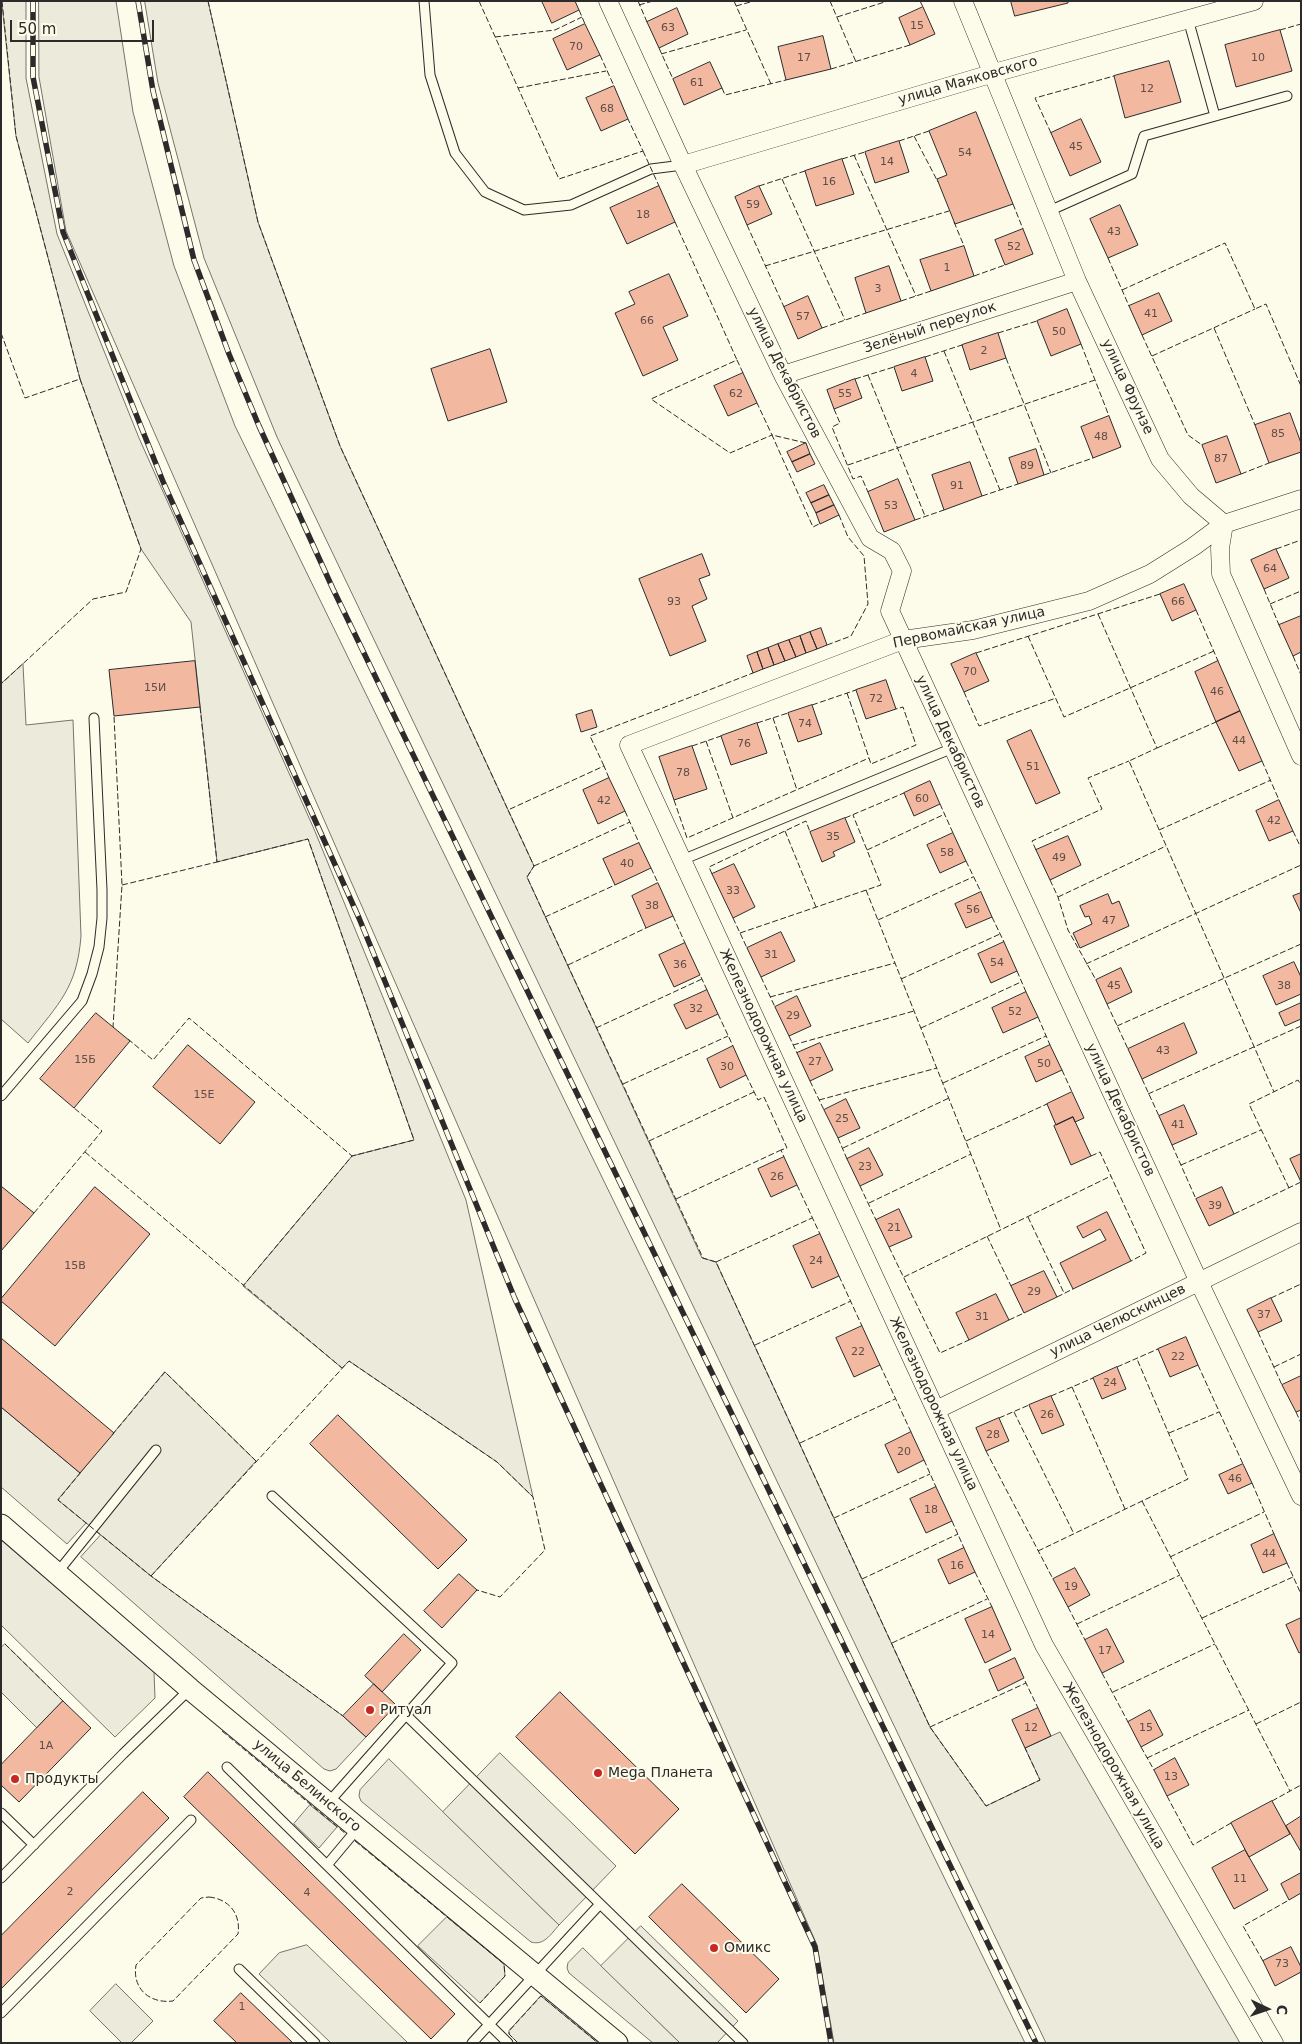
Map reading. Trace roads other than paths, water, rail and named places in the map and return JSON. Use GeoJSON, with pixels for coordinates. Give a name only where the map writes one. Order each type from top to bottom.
{"type":"FeatureCollection","features":[{"type":"Feature","properties":{"kind":"street","name":"улица Декабристов"},"geometry":{"type":"LineString","coordinates":[[608,1],[783,375],[870,538],[892,551],[902,570],[890,611],[1199,1282],[1301,1496]]}},
{"type":"Feature","properties":{"kind":"street","name":"улица Фрунзе"},"geometry":{"type":"LineString","coordinates":[[963,1],[994,73],[1077,281],[1160,459],[1191,496],[1224,524]]}},
{"type":"Feature","properties":{"kind":"street","name":"улица Маяковского"},"geometry":{"type":"LineString","coordinates":[[683,164],[994,73],[1254,1]]}},
{"type":"Feature","properties":{"kind":"street","name":"Зелёный переулок"},"geometry":{"type":"LineString","coordinates":[[783,375],[1077,281]]}},
{"type":"Feature","properties":{"kind":"street","name":"Первомайская улица"},"geometry":{"type":"LineString","coordinates":[[629,745],[904,640],[973,630],[1089,601],[1150,574],[1193,547],[1224,524],[1301,499]]}},
{"type":"Feature","properties":{"kind":"street"},"geometry":{"type":"LineString","coordinates":[[1224,524],[1220,548],[1221,574],[1301,756]]}},
{"type":"Feature","properties":{"kind":"street","name":"Железнодорожная улица"},"geometry":{"type":"LineString","coordinates":[[629,745],[1044,1645],[1274,2043]]}},
{"type":"Feature","properties":{"kind":"street","name":"улица Челюскинцев"},"geometry":{"type":"LineString","coordinates":[[936,1410],[1301,1232]]}},
{"type":"Feature","properties":{"kind":"street","name":"улица Белинского"},"geometry":{"type":"LineString","coordinates":[[1,1525],[190,1689],[617,2043]]}},
{"type":"Feature","properties":{"kind":"lane"},"geometry":{"type":"LineString","coordinates":[[424,1],[430,75],[455,153],[485,192],[524,210],[572,205],[651,169],[683,164]]}},
{"type":"Feature","properties":{"kind":"lane"},"geometry":{"type":"LineString","coordinates":[[1188,20],[1214,116]]}},
{"type":"Feature","properties":{"kind":"lane"},"geometry":{"type":"LineString","coordinates":[[1049,211],[1132,174],[1144,136],[1287,96]]}},
{"type":"Feature","properties":{"kind":"lane"},"geometry":{"type":"LineString","coordinates":[[1,1096],[82,1001],[99,946],[102,890],[94,718]]}},
{"type":"Feature","properties":{"kind":"lane"},"geometry":{"type":"LineString","coordinates":[[682,860],[953,748]]}},
{"type":"Feature","properties":{"kind":"lane"},"geometry":{"type":"LineString","coordinates":[[57,1573],[156,1450]]}},
{"type":"Feature","properties":{"kind":"lane"},"geometry":{"type":"LineString","coordinates":[[272,1496],[452,1663],[328,1803]]}},
{"type":"Feature","properties":{"kind":"lane"},"geometry":{"type":"LineString","coordinates":[[1,1878],[190,1689]]}},
{"type":"Feature","properties":{"kind":"lane"},"geometry":{"type":"LineString","coordinates":[[406,1715],[743,2043]]}},
{"type":"Feature","properties":{"kind":"lane"},"geometry":{"type":"LineString","coordinates":[[227,1767],[508,2043]]}},
{"type":"Feature","properties":{"kind":"lane"},"geometry":{"type":"LineString","coordinates":[[1,1813],[34,1845]]}},
{"type":"Feature","properties":{"kind":"lane"},"geometry":{"type":"LineString","coordinates":[[1,2013],[191,1820]]}},
{"type":"Feature","properties":{"kind":"lane"},"geometry":{"type":"LineString","coordinates":[[328,1865],[358,1828]]}},
{"type":"Feature","properties":{"kind":"lane"},"geometry":{"type":"LineString","coordinates":[[472,2043],[600,1904]]}},
{"type":"Feature","properties":{"kind":"lane"},"geometry":{"type":"LineString","coordinates":[[239,1969],[315,2043]]}},
{"type":"Feature","properties":{"kind":"railway"},"geometry":{"type":"LineString","coordinates":[[33,1],[33,77],[63,232],[164,484],[359,918],[515,1299],[815,1947],[831,2043]]}},
{"type":"Feature","properties":{"kind":"railway"},"geometry":{"type":"LineString","coordinates":[[138,1],[153,91],[194,260],[229,354],[259,426],[333,589],[1036,2043]]}},
{"type":"Feature","properties":{"kind":"place","name":"Ритуал"},"geometry":{"type":"Point","coordinates":[370,1710]}},
{"type":"Feature","properties":{"kind":"place","name":"Mega Планета"},"geometry":{"type":"Point","coordinates":[598,1773]}},
{"type":"Feature","properties":{"kind":"place","name":"Продукты"},"geometry":{"type":"Point","coordinates":[15,1779]}},
{"type":"Feature","properties":{"kind":"place","name":"Омикс"},"geometry":{"type":"Point","coordinates":[714,1948]}}]}
